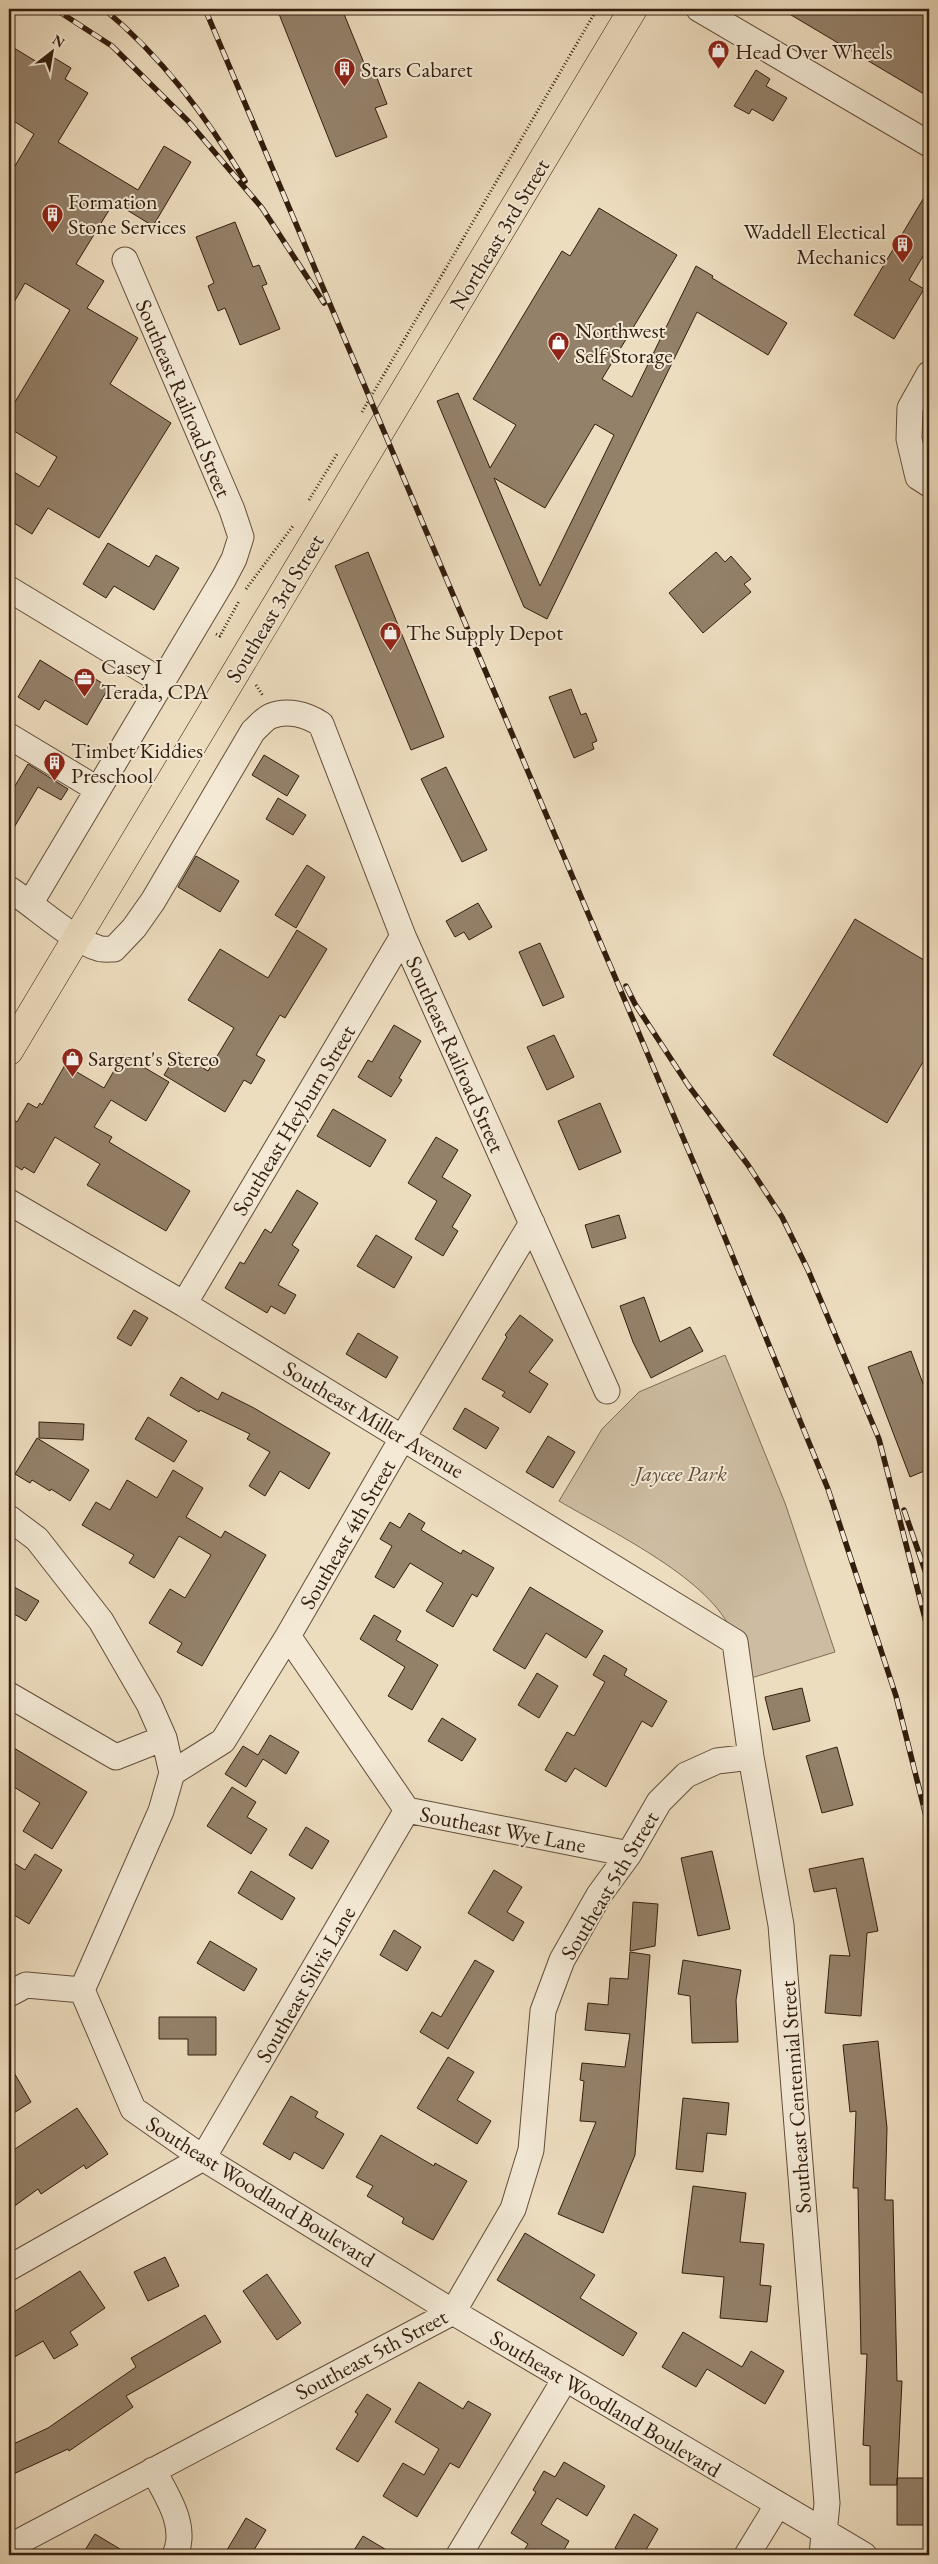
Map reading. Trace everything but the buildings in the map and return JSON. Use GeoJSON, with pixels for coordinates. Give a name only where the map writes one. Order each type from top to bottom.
{"type":"FeatureCollection","features":[{"type":"Feature","properties":{"kind":"main road","name":"Northeast 3rd Street"},"geometry":{"type":"LineString","coordinates":[[364,459],[633,9]]}},
{"type":"Feature","properties":{"kind":"main road","name":"Southeast 3rd Street"},"geometry":{"type":"LineString","coordinates":[[9,1049],[364,459]]}},
{"type":"Feature","properties":{"kind":"street"},"geometry":{"type":"LineString","coordinates":[[699,9],[929,144]]}},
{"type":"Feature","properties":{"kind":"street","name":"Southeast Railroad Street"},"geometry":{"type":"LineString","coordinates":[[125,260],[229,502],[241,537],[234,559],[197,623]]}},
{"type":"Feature","properties":{"kind":"street"},"geometry":{"type":"LineString","coordinates":[[929,374],[910,408],[909,439],[918,477],[929,484]]}},
{"type":"Feature","properties":{"kind":"street"},"geometry":{"type":"LineString","coordinates":[[9,589],[162,681]]}},
{"type":"Feature","properties":{"kind":"street"},"geometry":{"type":"LineString","coordinates":[[31,902],[97,788],[197,623]]}},
{"type":"Feature","properties":{"kind":"street","name":"Southeast Railroad Street"},"geometry":{"type":"LineString","coordinates":[[271,716],[290,712],[310,717],[321,724],[403,936],[607,1391]]}},
{"type":"Feature","properties":{"kind":"street"},"geometry":{"type":"LineString","coordinates":[[9,889],[31,902],[76,937],[98,949],[114,948],[134,928],[153,901],[253,732],[271,716]]}},
{"type":"Feature","properties":{"kind":"street"},"geometry":{"type":"LineString","coordinates":[[9,736],[97,788]]}},
{"type":"Feature","properties":{"kind":"street","name":"Southeast Heyburn Street"},"geometry":{"type":"LineString","coordinates":[[184,1304],[403,936]]}},
{"type":"Feature","properties":{"kind":"street","name":"Southeast Miller Avenue"},"geometry":{"type":"LineString","coordinates":[[9,1202],[184,1304],[735,1642]]}},
{"type":"Feature","properties":{"kind":"street","name":"Southeast 4th Street"},"geometry":{"type":"LineString","coordinates":[[172,1773],[223,1740],[288,1636],[403,1437],[532,1223]]}},
{"type":"Feature","properties":{"kind":"street"},"geometry":{"type":"LineString","coordinates":[[9,1518],[37,1538],[68,1575],[101,1621],[149,1704],[164,1738],[172,1773],[161,1811],[82,1990],[14,1985]]}},
{"type":"Feature","properties":{"kind":"street","name":"Southeast Wye Lane"},"geometry":{"type":"LineString","coordinates":[[288,1636],[407,1810],[628,1854]]}},
{"type":"Feature","properties":{"kind":"street","name":"Southeast Centennial Street"},"geometry":{"type":"LineString","coordinates":[[735,1642],[751,1757],[781,1925],[827,2503],[823,2544]]}},
{"type":"Feature","properties":{"kind":"street"},"geometry":{"type":"LineString","coordinates":[[9,1695],[116,1757],[164,1738]]}},
{"type":"Feature","properties":{"kind":"street","name":"Southeast 5th Street"},"geometry":{"type":"LineString","coordinates":[[9,2548],[453,2312],[513,2209],[531,2150],[543,2012],[562,1960],[599,1895],[628,1854],[659,1802],[686,1774],[717,1761],[751,1757]]}},
{"type":"Feature","properties":{"kind":"street","name":"Southeast Silvis Lane"},"geometry":{"type":"LineString","coordinates":[[203,2158],[407,1810]]}},
{"type":"Feature","properties":{"kind":"street","name":"Southeast Woodland Boulevard"},"geometry":{"type":"LineString","coordinates":[[82,1990],[133,2109],[203,2158],[453,2312],[777,2506],[823,2544],[864,2555]]}},
{"type":"Feature","properties":{"kind":"street"},"geometry":{"type":"LineString","coordinates":[[9,2268],[203,2158]]}},
{"type":"Feature","properties":{"kind":"street"},"geometry":{"type":"LineString","coordinates":[[459,2555],[565,2379]]}},
{"type":"Feature","properties":{"kind":"street"},"geometry":{"type":"LineString","coordinates":[[153,2470],[175,2511],[180,2545],[175,2555]]}},
{"type":"Feature","properties":{"kind":"street"},"geometry":{"type":"LineString","coordinates":[[747,2555],[777,2506]]}},
{"type":"Feature","properties":{"kind":"path"},"geometry":{"type":"LineString","coordinates":[[360,415],[597,9]]}},
{"type":"Feature","properties":{"kind":"path"},"geometry":{"type":"LineString","coordinates":[[306,505],[340,448]]}},
{"type":"Feature","properties":{"kind":"path"},"geometry":{"type":"LineString","coordinates":[[244,591],[298,520]]}},
{"type":"Feature","properties":{"kind":"path"},"geometry":{"type":"LineString","coordinates":[[197,623],[220,636],[240,598]]}},
{"type":"Feature","properties":{"kind":"path"},"geometry":{"type":"LineString","coordinates":[[241,662],[263,695],[271,716]]}},
{"type":"Feature","properties":{"kind":"green space","name":"Jaycee Park"},"geometry":{"type":"Polygon","coordinates":[[[725,1355],[785,1503],[835,1652],[748,1679],[730,1628],[717,1609],[700,1590],[654,1556],[559,1501],[602,1429],[639,1392],[725,1355]]]}},
{"type":"Feature","properties":{"kind":"railway"},"geometry":{"type":"LineString","coordinates":[[55,9],[112,46],[188,121],[262,208],[324,303]]}},
{"type":"Feature","properties":{"kind":"railway"},"geometry":{"type":"LineString","coordinates":[[104,9],[164,67],[215,133],[245,181]]}},
{"type":"Feature","properties":{"kind":"railway"},"geometry":{"type":"LineString","coordinates":[[205,9],[712,1206],[828,1489],[896,1696],[929,1828]]}},
{"type":"Feature","properties":{"kind":"railway"},"geometry":{"type":"LineString","coordinates":[[626,986],[635,1004],[688,1085],[748,1165],[782,1217],[808,1270],[879,1439],[929,1634]]}},
{"type":"Feature","properties":{"kind":"railway"},"geometry":{"type":"LineString","coordinates":[[904,1510],[929,1582]]}},
{"type":"Feature","properties":{"kind":"place","name":"Head Over Wheels"},"geometry":{"type":"Point","coordinates":[719,70]}},
{"type":"Feature","properties":{"kind":"place","name":"Stars Cabaret"},"geometry":{"type":"Point","coordinates":[345,88]}},
{"type":"Feature","properties":{"kind":"place","name":"Formation Stone Services"},"geometry":{"type":"Point","coordinates":[52,233]}},
{"type":"Feature","properties":{"kind":"place","name":"Waddell Electical Mechanics"},"geometry":{"type":"Point","coordinates":[902,263]}},
{"type":"Feature","properties":{"kind":"place","name":"Northwest Self Storage"},"geometry":{"type":"Point","coordinates":[559,362]}},
{"type":"Feature","properties":{"kind":"place","name":"The Supply Depot"},"geometry":{"type":"Point","coordinates":[390,651]}},
{"type":"Feature","properties":{"kind":"place","name":"Casey I Terada, CPA"},"geometry":{"type":"Point","coordinates":[85,698]}},
{"type":"Feature","properties":{"kind":"place","name":"Timbet Kiddies Preschool"},"geometry":{"type":"Point","coordinates":[55,782]}},
{"type":"Feature","properties":{"kind":"place","name":"Sargent's Stereo"},"geometry":{"type":"Point","coordinates":[72,1077]}}]}
